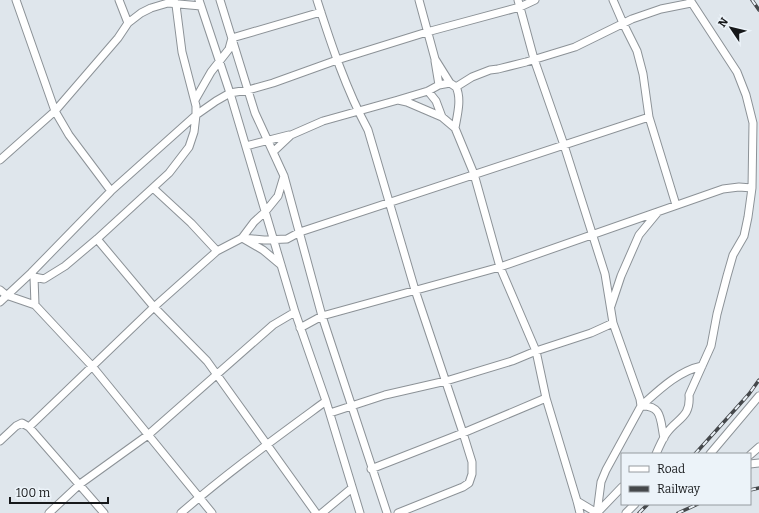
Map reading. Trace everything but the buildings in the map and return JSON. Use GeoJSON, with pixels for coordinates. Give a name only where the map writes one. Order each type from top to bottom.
{"type":"FeatureCollection","features":[{"type":"Feature","properties":{"kind":"street"},"geometry":{"type":"LineString","coordinates":[[16,0],[55,111],[68,135],[111,191]]}},
{"type":"Feature","properties":{"kind":"street"},"geometry":{"type":"LineString","coordinates":[[118,0],[128,23]]}},
{"type":"Feature","properties":{"kind":"street"},"geometry":{"type":"LineString","coordinates":[[220,0],[255,113],[284,176],[322,316],[386,513]]}},
{"type":"Feature","properties":{"kind":"street"},"geometry":{"type":"LineString","coordinates":[[317,0],[337,60],[358,111],[368,130],[415,290],[472,462],[472,474],[469,483],[464,487],[398,513]]}},
{"type":"Feature","properties":{"kind":"street"},"geometry":{"type":"LineString","coordinates":[[419,0],[435,59],[438,85]]}},
{"type":"Feature","properties":{"kind":"street"},"geometry":{"type":"LineString","coordinates":[[0,302],[33,275],[111,191],[196,115],[230,92],[248,90],[273,83],[337,60],[535,0]]}},
{"type":"Feature","properties":{"kind":"street"},"geometry":{"type":"LineString","coordinates":[[613,0],[637,51],[643,74],[649,117],[676,205]]}},
{"type":"Feature","properties":{"kind":"street"},"geometry":{"type":"LineString","coordinates":[[246,146],[291,135],[323,121],[428,91],[438,85],[453,85],[490,70],[498,70],[575,47],[623,22],[690,1],[734,66],[746,95],[753,122],[752,188],[744,236],[733,255],[717,314],[711,346],[689,395],[690,401],[687,412],[667,433],[656,453]]}},
{"type":"Feature","properties":{"kind":"street"},"geometry":{"type":"LineString","coordinates":[[33,275],[44,279],[65,266],[97,239],[169,173],[189,147],[194,132],[196,115],[195,100],[182,52],[175,2]]}},
{"type":"Feature","properties":{"kind":"street"},"geometry":{"type":"LineString","coordinates":[[0,160],[55,111],[118,38],[128,23],[141,13],[151,8],[168,3],[200,3],[230,92],[295,312],[326,401],[360,513]]}},
{"type":"Feature","properties":{"kind":"street"},"geometry":{"type":"LineString","coordinates":[[519,4],[534,59],[564,145],[605,274],[613,324],[640,399],[641,406]]}},
{"type":"Feature","properties":{"kind":"street"},"geometry":{"type":"LineString","coordinates":[[232,38],[321,12]]}},
{"type":"Feature","properties":{"kind":"street"},"geometry":{"type":"LineString","coordinates":[[195,100],[211,72],[229,49],[232,38]]}},
{"type":"Feature","properties":{"kind":"street"},"geometry":{"type":"LineString","coordinates":[[435,59],[457,90],[459,103],[455,128]]}},
{"type":"Feature","properties":{"kind":"street"},"geometry":{"type":"LineString","coordinates":[[428,91],[436,101],[442,117]]}},
{"type":"Feature","properties":{"kind":"street"},"geometry":{"type":"LineString","coordinates":[[398,100],[407,102],[442,117],[455,128],[474,174],[500,267],[536,351],[546,398],[578,501],[580,513]]}},
{"type":"Feature","properties":{"kind":"street"},"geometry":{"type":"LineString","coordinates":[[242,238],[264,240],[287,239],[300,232],[649,117]]}},
{"type":"Feature","properties":{"kind":"street"},"geometry":{"type":"LineString","coordinates":[[273,152],[291,135]]}},
{"type":"Feature","properties":{"kind":"street"},"geometry":{"type":"LineString","coordinates":[[29,427],[154,307],[217,251],[242,238],[254,222],[265,212],[278,196],[284,176]]}},
{"type":"Feature","properties":{"kind":"street"},"geometry":{"type":"LineString","coordinates":[[300,328],[322,316],[500,267],[723,189],[739,187],[752,188]]}},
{"type":"Feature","properties":{"kind":"street"},"geometry":{"type":"LineString","coordinates":[[153,188],[191,223],[217,251]]}},
{"type":"Feature","properties":{"kind":"street"},"geometry":{"type":"LineString","coordinates":[[611,306],[623,272],[640,235],[658,212]]}},
{"type":"Feature","properties":{"kind":"street"},"geometry":{"type":"LineString","coordinates":[[242,238],[263,250],[281,264]]}},
{"type":"Feature","properties":{"kind":"street"},"geometry":{"type":"LineString","coordinates":[[97,239],[154,307],[207,361],[316,513]]}},
{"type":"Feature","properties":{"kind":"street"},"geometry":{"type":"LineString","coordinates":[[33,275],[34,305]]}},
{"type":"Feature","properties":{"kind":"street"},"geometry":{"type":"LineString","coordinates":[[0,290],[6,296],[34,305],[92,366],[212,513]]}},
{"type":"Feature","properties":{"kind":"street"},"geometry":{"type":"LineString","coordinates":[[50,513],[80,484],[148,435],[273,325],[295,312]]}},
{"type":"Feature","properties":{"kind":"street"},"geometry":{"type":"LineString","coordinates":[[330,414],[385,395],[446,381],[512,361],[613,324]]}},
{"type":"Feature","properties":{"kind":"street"},"geometry":{"type":"LineString","coordinates":[[597,513],[601,482],[641,406],[658,391],[684,372],[692,368],[702,366]]}},
{"type":"Feature","properties":{"kind":"street"},"geometry":{"type":"LineString","coordinates":[[711,453],[759,396]]}},
{"type":"Feature","properties":{"kind":"street"},"geometry":{"type":"LineString","coordinates":[[371,469],[463,433],[546,398]]}},
{"type":"Feature","properties":{"kind":"street"},"geometry":{"type":"LineString","coordinates":[[181,513],[199,497],[266,445],[326,401]]}},
{"type":"Feature","properties":{"kind":"street"},"geometry":{"type":"LineString","coordinates":[[641,406],[653,407],[658,411],[664,438]]}},
{"type":"Feature","properties":{"kind":"street"},"geometry":{"type":"LineString","coordinates":[[0,441],[16,426],[22,424],[29,427],[104,513]]}},
{"type":"Feature","properties":{"kind":"street"},"geometry":{"type":"LineString","coordinates":[[751,454],[759,447]]}},
{"type":"Feature","properties":{"kind":"street"},"geometry":{"type":"LineString","coordinates":[[322,513],[352,488]]}},
{"type":"Feature","properties":{"kind":"street"},"geometry":{"type":"LineString","coordinates":[[597,513],[621,488]]}},
{"type":"Feature","properties":{"kind":"street"},"geometry":{"type":"LineString","coordinates":[[578,501],[597,513]]}},
{"type":"Feature","properties":{"kind":"street"},"geometry":{"type":"LineString","coordinates":[[626,513],[634,505]]}},
{"type":"Feature","properties":{"kind":"railway"},"geometry":{"type":"LineString","coordinates":[[752,0],[759,10]]}},
{"type":"Feature","properties":{"kind":"railway"},"geometry":{"type":"LineString","coordinates":[[696,453],[749,394],[759,380]]}},
{"type":"Feature","properties":{"kind":"railway"},"geometry":{"type":"LineString","coordinates":[[751,490],[759,488]]}},
{"type":"Feature","properties":{"kind":"railway"},"geometry":{"type":"LineString","coordinates":[[639,513],[647,505]]}},
{"type":"Feature","properties":{"kind":"railway"},"geometry":{"type":"LineString","coordinates":[[678,513],[696,505]]}}]}
